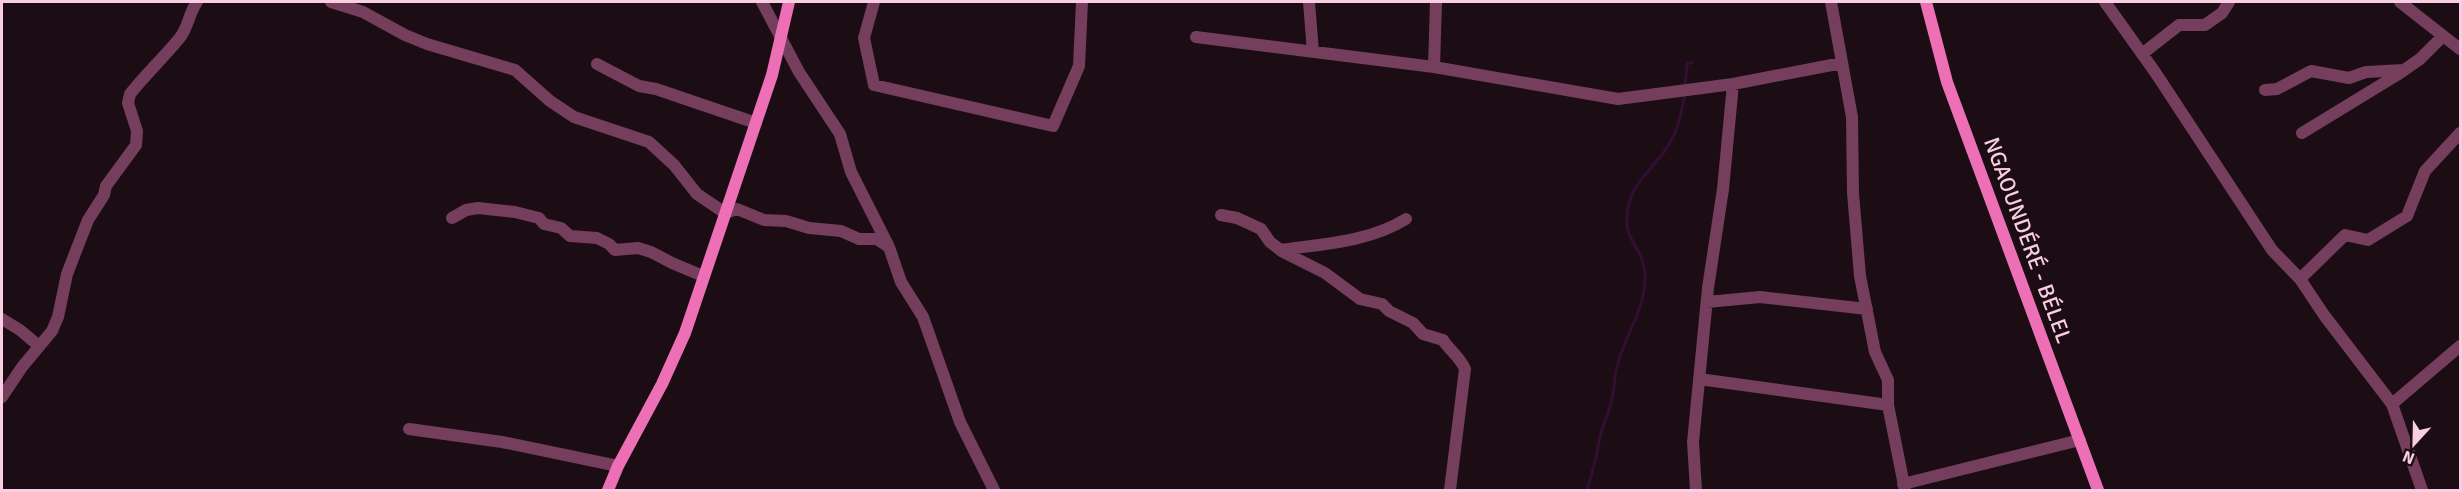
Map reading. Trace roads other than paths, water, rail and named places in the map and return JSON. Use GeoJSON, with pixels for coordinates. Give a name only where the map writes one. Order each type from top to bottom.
{"type":"FeatureCollection","features":[{"type":"Feature","properties":{"kind":"street"},"geometry":{"type":"LineString","coordinates":[[2,398],[39,346],[49,337],[58,317],[67,274],[88,220],[104,195],[106,186],[136,145],[137,131],[128,104],[130,94],[178,40],[188,25],[190,12],[197,2]]}},
{"type":"Feature","properties":{"kind":"street"},"geometry":{"type":"LineString","coordinates":[[332,2],[363,12],[427,44],[515,69],[550,101],[574,117],[649,142],[674,165],[697,194],[725,213]]}},
{"type":"Feature","properties":{"kind":"street"},"geometry":{"type":"LineString","coordinates":[[762,2],[799,72],[840,134],[851,172],[889,247],[901,282],[923,318],[960,422],[994,490]]}},
{"type":"Feature","properties":{"kind":"street"},"geometry":{"type":"LineString","coordinates":[[608,490],[618,466],[662,384],[685,333],[756,123],[782,37],[789,2]]}},
{"type":"Feature","properties":{"kind":"street"},"geometry":{"type":"LineString","coordinates":[[874,2],[864,38],[874,85],[1053,126],[1079,66],[1082,2]]}},
{"type":"Feature","properties":{"kind":"street"},"geometry":{"type":"LineString","coordinates":[[1309,2],[1312,52]]}},
{"type":"Feature","properties":{"kind":"street"},"geometry":{"type":"LineString","coordinates":[[1434,68],[1436,2]]}},
{"type":"Feature","properties":{"kind":"street"},"geometry":{"type":"LineString","coordinates":[[1831,2],[1852,117],[1853,193],[1860,276],[1875,352],[1888,380],[1888,405],[1904,487],[2080,440]]}},
{"type":"Feature","properties":{"kind":"street","name":"NGAOUNDÉRÉ - BÉLEL"},"geometry":{"type":"LineString","coordinates":[[1926,2],[1947,82],[2098,490]]}},
{"type":"Feature","properties":{"kind":"street"},"geometry":{"type":"LineString","coordinates":[[2105,2],[2272,250],[2300,279],[2324,315],[2392,404],[2422,490]]}},
{"type":"Feature","properties":{"kind":"street"},"geometry":{"type":"LineString","coordinates":[[2142,54],[2179,25],[2205,25],[2222,13],[2229,2]]}},
{"type":"Feature","properties":{"kind":"street"},"geometry":{"type":"LineString","coordinates":[[2400,2],[2460,49]]}},
{"type":"Feature","properties":{"kind":"street"},"geometry":{"type":"LineString","coordinates":[[2302,134],[2420,59],[2443,36]]}},
{"type":"Feature","properties":{"kind":"street"},"geometry":{"type":"LineString","coordinates":[[1196,37],[1434,68],[1618,99],[1733,84],[1842,63]]}},
{"type":"Feature","properties":{"kind":"street"},"geometry":{"type":"LineString","coordinates":[[597,64],[639,86],[657,89],[756,123]]}},
{"type":"Feature","properties":{"kind":"street"},"geometry":{"type":"LineString","coordinates":[[2265,90],[2277,89],[2311,71],[2349,78],[2366,72],[2404,70]]}},
{"type":"Feature","properties":{"kind":"street"},"geometry":{"type":"LineString","coordinates":[[1696,490],[1693,442],[1733,84]]}},
{"type":"Feature","properties":{"kind":"street"},"geometry":{"type":"LineString","coordinates":[[2300,279],[2345,235],[2368,240],[2407,216],[2425,171],[2460,133]]}},
{"type":"Feature","properties":{"kind":"street"},"geometry":{"type":"LineString","coordinates":[[452,218],[466,210],[478,208],[515,212],[539,218],[544,224],[561,228],[570,236],[597,238],[615,250],[638,248],[651,252],[704,276]]}},
{"type":"Feature","properties":{"kind":"street"},"geometry":{"type":"LineString","coordinates":[[725,213],[737,209],[764,220],[786,221],[809,228],[841,231],[859,239],[878,239],[889,247]]}},
{"type":"Feature","properties":{"kind":"street"},"geometry":{"type":"LineString","coordinates":[[1221,215],[1237,218],[1262,229],[1270,242],[1280,250],[1325,273],[1360,299],[1382,304],[1389,311],[1413,323],[1424,334],[1443,340],[1460,357],[1465,369],[1450,490]]}},
{"type":"Feature","properties":{"kind":"street"},"geometry":{"type":"LineString","coordinates":[[1280,250],[1343,241],[1395,226],[1406,219]]}},
{"type":"Feature","properties":{"kind":"street"},"geometry":{"type":"LineString","coordinates":[[1707,302],[1760,297],[1867,309]]}},
{"type":"Feature","properties":{"kind":"street"},"geometry":{"type":"LineString","coordinates":[[2,319],[39,346]]}},
{"type":"Feature","properties":{"kind":"street"},"geometry":{"type":"LineString","coordinates":[[2392,404],[2460,346]]}},
{"type":"Feature","properties":{"kind":"street"},"geometry":{"type":"LineString","coordinates":[[1699,379],[1888,405]]}},
{"type":"Feature","properties":{"kind":"street"},"geometry":{"type":"LineString","coordinates":[[409,429],[502,442],[618,466]]}},
{"type":"Feature","properties":{"kind":"waterway"},"geometry":{"type":"LineString","coordinates":[[1685,86],[1687,64],[1692,62]]}},
{"type":"Feature","properties":{"kind":"waterway"},"geometry":{"type":"LineString","coordinates":[[1587,490],[1601,431],[1612,399],[1621,352],[1639,310],[1644,287],[1644,266],[1627,227],[1629,204],[1639,182],[1673,138],[1685,93]]}}]}
